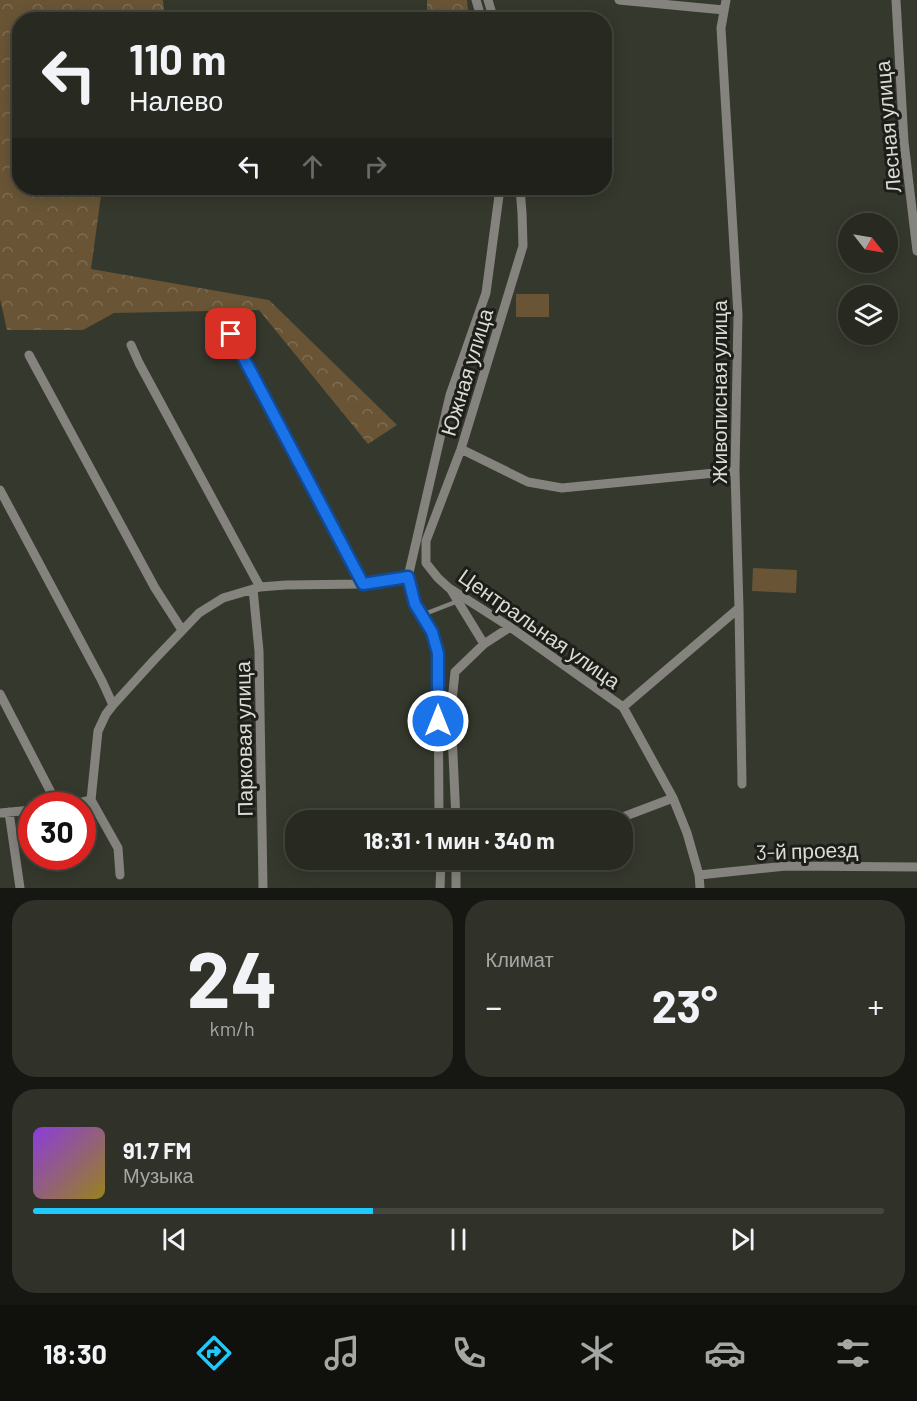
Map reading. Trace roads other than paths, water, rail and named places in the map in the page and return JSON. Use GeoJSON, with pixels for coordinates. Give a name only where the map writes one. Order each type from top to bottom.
{"type":"FeatureCollection","features":[{"type":"Feature","properties":{"kind":"street"},"geometry":{"type":"LineString","coordinates":[[619,0],[725,5]]}},
{"type":"Feature","properties":{"kind":"street","name":"Лесная улица"},"geometry":{"type":"LineString","coordinates":[[896,0],[904,142],[917,251]]}},
{"type":"Feature","properties":{"kind":"street","name":"Живописная улица"},"geometry":{"type":"LineString","coordinates":[[725,5],[722,50],[738,315],[735,471],[740,608],[742,784]]}},
{"type":"Feature","properties":{"kind":"street"},"geometry":{"type":"LineString","coordinates":[[439,810],[438,653],[432,632],[415,604],[408,577],[450,395],[486,292],[499,195]]}},
{"type":"Feature","properties":{"kind":"street","name":"Южная улица"},"geometry":{"type":"LineString","coordinates":[[426,563],[426,542],[461,449],[523,246],[521,195]]}},
{"type":"Feature","properties":{"kind":"street"},"geometry":{"type":"LineString","coordinates":[[231,334],[363,584]]}},
{"type":"Feature","properties":{"kind":"street"},"geometry":{"type":"LineString","coordinates":[[131,345],[256,588]]}},
{"type":"Feature","properties":{"kind":"street"},"geometry":{"type":"LineString","coordinates":[[29,355],[156,588],[182,630]]}},
{"type":"Feature","properties":{"kind":"street"},"geometry":{"type":"LineString","coordinates":[[461,449],[528,482],[562,488],[735,471]]}},
{"type":"Feature","properties":{"kind":"street"},"geometry":{"type":"LineString","coordinates":[[0,490],[113,705]]}},
{"type":"Feature","properties":{"kind":"street","name":"Центральная улица"},"geometry":{"type":"LineString","coordinates":[[426,563],[449,588],[510,627],[623,707],[673,798],[687,833],[699,875],[700,888]]}},
{"type":"Feature","properties":{"kind":"street"},"geometry":{"type":"LineString","coordinates":[[92,792],[98,731],[106,714],[199,613],[223,598],[256,588],[286,585],[363,584],[408,577]]}},
{"type":"Feature","properties":{"kind":"street","name":"Парковая улица"},"geometry":{"type":"LineString","coordinates":[[256,588],[263,888]]}},
{"type":"Feature","properties":{"kind":"street"},"geometry":{"type":"LineString","coordinates":[[449,588],[484,644]]}},
{"type":"Feature","properties":{"kind":"street"},"geometry":{"type":"LineString","coordinates":[[623,707],[740,608]]}},
{"type":"Feature","properties":{"kind":"street"},"geometry":{"type":"LineString","coordinates":[[456,810],[451,711],[455,672],[484,644],[510,627]]}},
{"type":"Feature","properties":{"kind":"street"},"geometry":{"type":"LineString","coordinates":[[0,694],[51,792]]}},
{"type":"Feature","properties":{"kind":"street"},"geometry":{"type":"LineString","coordinates":[[633,813],[673,798]]}},
{"type":"Feature","properties":{"kind":"street"},"geometry":{"type":"LineString","coordinates":[[96,809],[118,848],[120,875]]}},
{"type":"Feature","properties":{"kind":"street"},"geometry":{"type":"LineString","coordinates":[[4,812],[20,888]]}},
{"type":"Feature","properties":{"kind":"street","name":"3-й проезд"},"geometry":{"type":"LineString","coordinates":[[699,875],[786,866],[917,867]]}},
{"type":"Feature","properties":{"kind":"street"},"geometry":{"type":"LineString","coordinates":[[440,888],[441,870]]}},
{"type":"Feature","properties":{"kind":"street"},"geometry":{"type":"LineString","coordinates":[[456,870],[456,888]]}},
{"type":"Feature","properties":{"kind":"lane"},"geometry":{"type":"LineString","coordinates":[[422,615],[458,601]]}}]}
